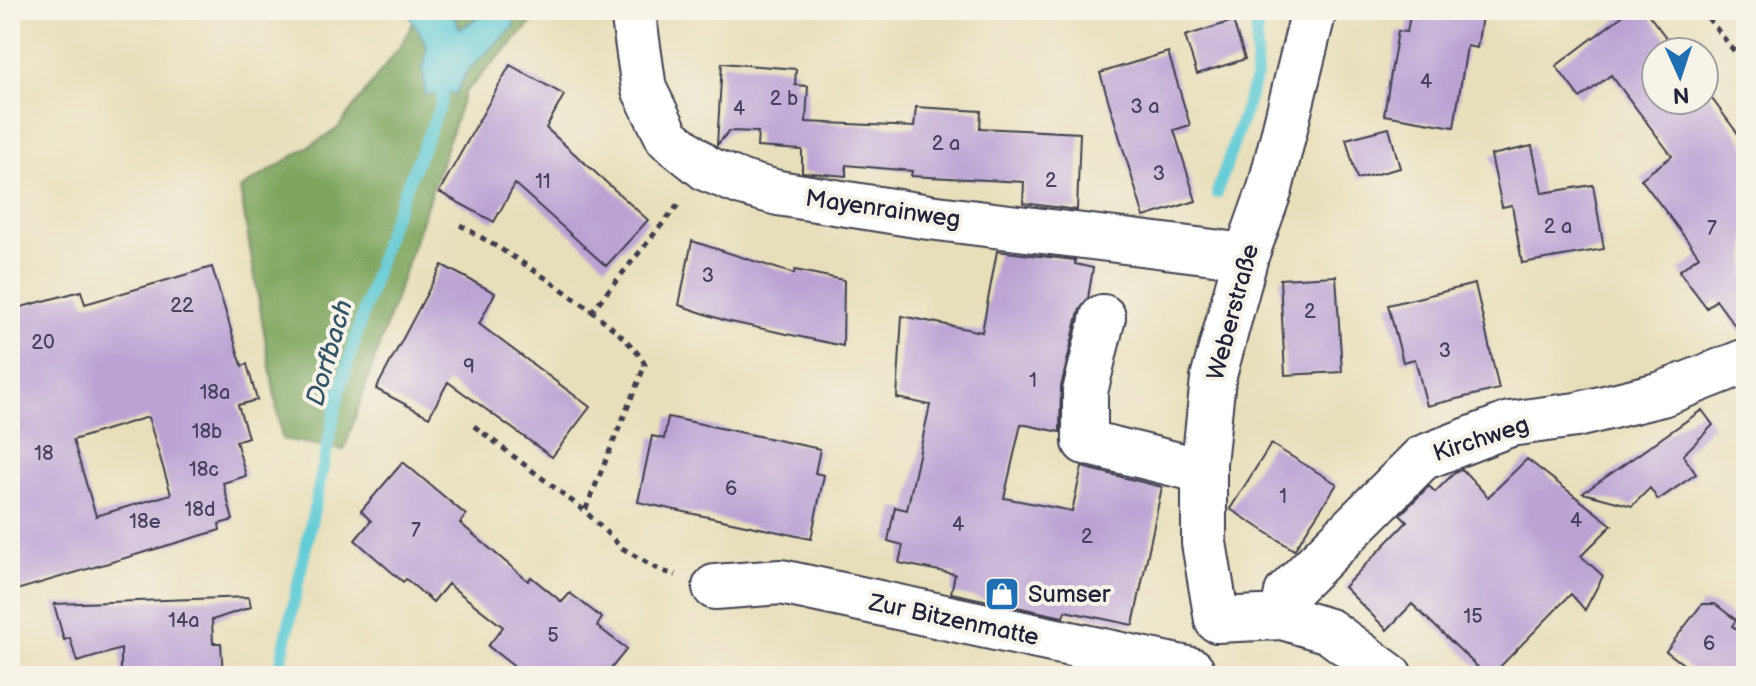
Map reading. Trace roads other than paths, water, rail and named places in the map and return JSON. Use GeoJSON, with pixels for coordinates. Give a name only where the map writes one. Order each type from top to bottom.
{"type":"FeatureCollection","features":[{"type":"Feature","properties":{"kind":"street","name":"Mayenrainweg"},"geometry":{"type":"LineString","coordinates":[[636,10],[634,19],[644,89],[668,138],[707,169],[742,183],[804,197],[929,217],[1246,256]]}},
{"type":"Feature","properties":{"kind":"street","name":"Weberstraße"},"geometry":{"type":"LineString","coordinates":[[1217,620],[1204,543],[1203,471],[1213,379],[1246,256],[1270,189],[1314,10]]}},
{"type":"Feature","properties":{"kind":"street"},"geometry":{"type":"LineString","coordinates":[[1103,317],[1085,392],[1085,442],[1203,471]]}},
{"type":"Feature","properties":{"kind":"street","name":"Kirchweg"},"geometry":{"type":"LineString","coordinates":[[1282,617],[1287,593],[1422,458],[1510,424],[1576,415],[1662,394],[1746,361]]}},
{"type":"Feature","properties":{"kind":"street","name":"Zur Bitzenmatte"},"geometry":{"type":"LineString","coordinates":[[715,587],[781,582],[1191,673]]}},
{"type":"Feature","properties":{"kind":"street"},"geometry":{"type":"LineString","coordinates":[[1191,673],[1217,620],[1282,617],[1329,631],[1390,676]]}},
{"type":"Feature","properties":{"kind":"water"},"geometry":{"type":"Polygon","coordinates":[[[406,10],[451,10],[460,29],[489,12],[502,14],[515,26],[467,71],[456,94],[425,95],[423,70],[427,46],[406,10]]]}},
{"type":"Feature","properties":{"kind":"waterway","name":"Dorfbach"},"geometry":{"type":"LineString","coordinates":[[499,27],[516,10]]}},
{"type":"Feature","properties":{"kind":"waterway"},"geometry":{"type":"LineString","coordinates":[[1217,193],[1256,77],[1257,10]]}},
{"type":"Feature","properties":{"kind":"waterway","name":"Dorfbach"},"geometry":{"type":"LineString","coordinates":[[278,676],[339,393],[389,228],[441,104],[445,82]]}},
{"type":"Feature","properties":{"kind":"place","name":"Sumser"},"geometry":{"type":"Point","coordinates":[1002,594]}}]}
